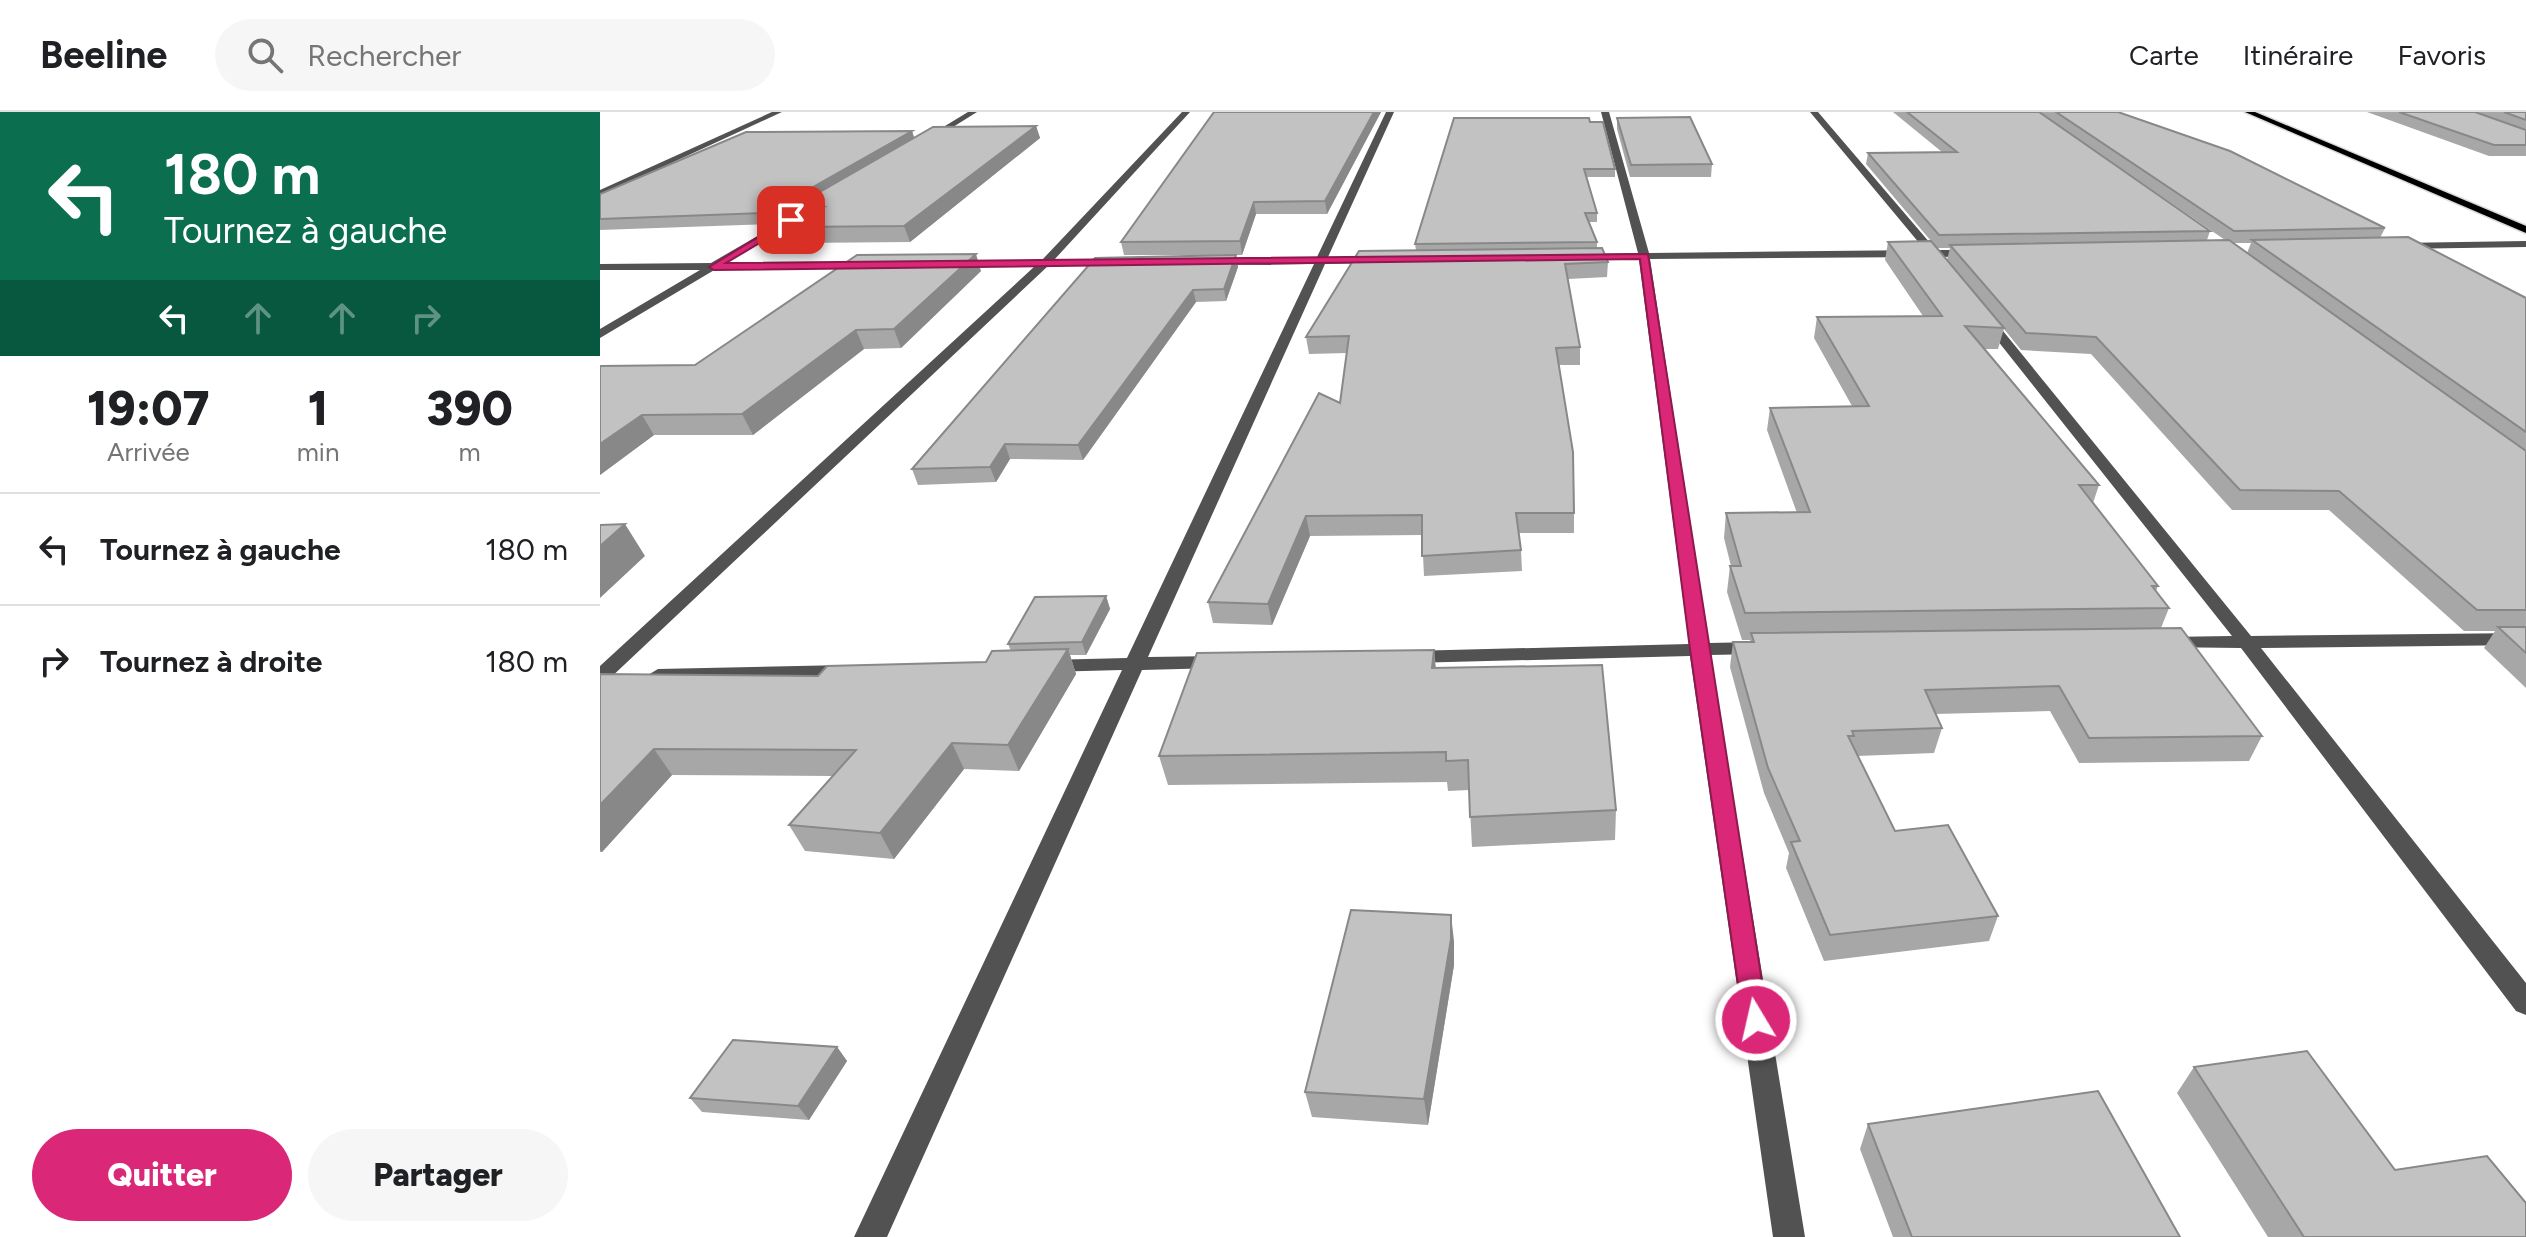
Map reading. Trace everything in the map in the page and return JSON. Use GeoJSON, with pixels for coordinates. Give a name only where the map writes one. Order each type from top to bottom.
{"type":"FeatureCollection","features":[{"type":"Feature","properties":{"kind":"main road"},"geometry":{"type":"LineString","coordinates":[[2249,112],[2526,230]]}},
{"type":"Feature","properties":{"kind":"street"},"geometry":{"type":"LineString","coordinates":[[600,193],[778,112]]}},
{"type":"Feature","properties":{"kind":"street"},"geometry":{"type":"LineString","coordinates":[[918,145],[973,112]]}},
{"type":"Feature","properties":{"kind":"street"},"geometry":{"type":"LineString","coordinates":[[600,677],[1045,263],[1186,112]]}},
{"type":"Feature","properties":{"kind":"street"},"geometry":{"type":"LineString","coordinates":[[870,1237],[1390,112]]}},
{"type":"Feature","properties":{"kind":"street"},"geometry":{"type":"LineString","coordinates":[[1605,112],[1644,256],[1699,649],[1789,1237]]}},
{"type":"Feature","properties":{"kind":"street"},"geometry":{"type":"LineString","coordinates":[[1814,112],[1953,278]]}},
{"type":"Feature","properties":{"kind":"street"},"geometry":{"type":"LineString","coordinates":[[600,334],[823,202]]}},
{"type":"Feature","properties":{"kind":"street"},"geometry":{"type":"LineString","coordinates":[[2384,246],[2526,244]]}},
{"type":"Feature","properties":{"kind":"street"},"geometry":{"type":"LineString","coordinates":[[1567,257],[1980,253]]}},
{"type":"Feature","properties":{"kind":"street"},"geometry":{"type":"LineString","coordinates":[[1198,262],[1398,260]]}},
{"type":"Feature","properties":{"kind":"street"},"geometry":{"type":"LineString","coordinates":[[934,264],[1137,262]]}},
{"type":"Feature","properties":{"kind":"street"},"geometry":{"type":"LineString","coordinates":[[600,267],[871,265]]}},
{"type":"Feature","properties":{"kind":"street"},"geometry":{"type":"LineString","coordinates":[[1973,302],[2246,642],[2526,1003]]}},
{"type":"Feature","properties":{"kind":"street"},"geometry":{"type":"LineString","coordinates":[[2152,643],[2526,639]]}},
{"type":"Feature","properties":{"kind":"street"},"geometry":{"type":"LineString","coordinates":[[1385,657],[1777,648]]}},
{"type":"Feature","properties":{"kind":"street"},"geometry":{"type":"LineString","coordinates":[[1024,667],[1244,661]]}},
{"type":"Feature","properties":{"kind":"street"},"geometry":{"type":"LineString","coordinates":[[600,677],[867,670]]}},
{"type":"Feature","properties":{"kind":"building"},"geometry":{"type":"Polygon","coordinates":[[[1214,112],[1374,112],[1325,201],[1254,202],[1240,241],[1121,242],[1214,112]]]}},
{"type":"Feature","properties":{"kind":"building"},"geometry":{"type":"Polygon","coordinates":[[[1907,112],[2039,112],[2210,231],[1939,235],[1868,153],[1957,152],[1907,112]]]}},
{"type":"Feature","properties":{"kind":"building"},"geometry":{"type":"Polygon","coordinates":[[[2056,112],[2118,112],[2230,151],[2385,228],[2234,231],[2056,112]]]}},
{"type":"Feature","properties":{"kind":"building"},"geometry":{"type":"Polygon","coordinates":[[[2399,112],[2475,112],[2526,130],[2526,145],[2494,145],[2399,112]]]}},
{"type":"Feature","properties":{"kind":"building"},"geometry":{"type":"Polygon","coordinates":[[[2504,112],[2526,112],[2526,120],[2504,112]]]}},
{"type":"Feature","properties":{"kind":"building"},"geometry":{"type":"Polygon","coordinates":[[[1690,117],[1712,164],[1631,165],[1617,118],[1690,117]]]}},
{"type":"Feature","properties":{"kind":"building"},"geometry":{"type":"Polygon","coordinates":[[[1454,118],[1589,118],[1590,122],[1603,122],[1615,169],[1584,169],[1597,213],[1585,213],[1597,242],[1415,244],[1454,118]]]}},
{"type":"Feature","properties":{"kind":"building"},"geometry":{"type":"Polygon","coordinates":[[[1036,126],[904,226],[793,227],[824,207],[792,208],[933,127],[1036,126]]]}},
{"type":"Feature","properties":{"kind":"building"},"geometry":{"type":"Polygon","coordinates":[[[912,131],[767,213],[600,219],[600,194],[746,132],[912,131]]]}},
{"type":"Feature","properties":{"kind":"building"},"geometry":{"type":"Polygon","coordinates":[[[2408,237],[2526,298],[2526,432],[2252,240],[2408,237]]]}},
{"type":"Feature","properties":{"kind":"building"},"geometry":{"type":"Polygon","coordinates":[[[2229,240],[2526,451],[2526,610],[2477,610],[2339,491],[2240,490],[2096,337],[2026,333],[1950,245],[2229,240]]]}},
{"type":"Feature","properties":{"kind":"building"},"geometry":{"type":"Polygon","coordinates":[[[1931,241],[2004,328],[1965,326],[2099,485],[2079,485],[2158,586],[2152,586],[2169,608],[1745,613],[1730,566],[1741,566],[1726,513],[1810,512],[1770,408],[1869,406],[1817,317],[1942,316],[1888,242],[1931,241]]]}},
{"type":"Feature","properties":{"kind":"building"},"geometry":{"type":"Polygon","coordinates":[[[1602,248],[1608,262],[1565,264],[1580,347],[1556,348],[1573,452],[1574,513],[1516,513],[1521,550],[1422,556],[1422,515],[1306,516],[1268,604],[1208,602],[1319,393],[1340,403],[1349,336],[1306,337],[1359,251],[1602,248]]]}},
{"type":"Feature","properties":{"kind":"building"},"geometry":{"type":"Polygon","coordinates":[[[976,254],[894,329],[856,330],[742,414],[642,415],[600,444],[600,366],[695,365],[857,255],[976,254]]]}},
{"type":"Feature","properties":{"kind":"building"},"geometry":{"type":"Polygon","coordinates":[[[1236,255],[1224,289],[1193,290],[1078,445],[1005,444],[990,467],[912,469],[1095,258],[1236,255]]]}},
{"type":"Feature","properties":{"kind":"building"},"geometry":{"type":"Polygon","coordinates":[[[625,524],[600,546],[600,525],[625,524]]]}},
{"type":"Feature","properties":{"kind":"building"},"geometry":{"type":"Polygon","coordinates":[[[1106,596],[1082,642],[1008,644],[1035,597],[1106,596]]]}},
{"type":"Feature","properties":{"kind":"building"},"geometry":{"type":"Polygon","coordinates":[[[2498,627],[2526,627],[2526,653],[2498,627]]]}},
{"type":"Feature","properties":{"kind":"building"},"geometry":{"type":"Polygon","coordinates":[[[2181,628],[2262,736],[2089,738],[2059,686],[1925,690],[1942,728],[1852,731],[1854,736],[1848,736],[1895,831],[1948,825],[1998,916],[1830,935],[1791,842],[1800,841],[1768,768],[1733,642],[1754,642],[1751,633],[2181,628]]]}},
{"type":"Feature","properties":{"kind":"building"},"geometry":{"type":"Polygon","coordinates":[[[1068,649],[1008,745],[952,743],[880,833],[789,825],[856,750],[654,749],[600,805],[600,674],[818,676],[827,666],[986,662],[992,651],[1068,649]]]}},
{"type":"Feature","properties":{"kind":"building"},"geometry":{"type":"Polygon","coordinates":[[[1434,650],[1432,668],[1602,665],[1616,810],[1470,817],[1468,760],[1446,761],[1446,752],[1159,756],[1197,653],[1434,650]]]}},
{"type":"Feature","properties":{"kind":"building"},"geometry":{"type":"Polygon","coordinates":[[[1351,910],[1451,915],[1451,939],[1424,1099],[1305,1092],[1351,910]]]}},
{"type":"Feature","properties":{"kind":"building"},"geometry":{"type":"Polygon","coordinates":[[[733,1040],[837,1047],[798,1106],[690,1098],[733,1040]]]}},
{"type":"Feature","properties":{"kind":"building"},"geometry":{"type":"Polygon","coordinates":[[[2307,1051],[2395,1170],[2487,1156],[2526,1203],[2526,1237],[2304,1237],[2194,1067],[2307,1051]]]}},
{"type":"Feature","properties":{"kind":"building"},"geometry":{"type":"Polygon","coordinates":[[[2098,1091],[2180,1237],[1912,1237],[1868,1124],[2098,1091]]]}},
{"type":"Feature","properties":{"kind":"route"},"geometry":{"type":"LineString","coordinates":[[791,220],[714,267],[1644,256],[1699,649],[1756,1020]]}}]}
